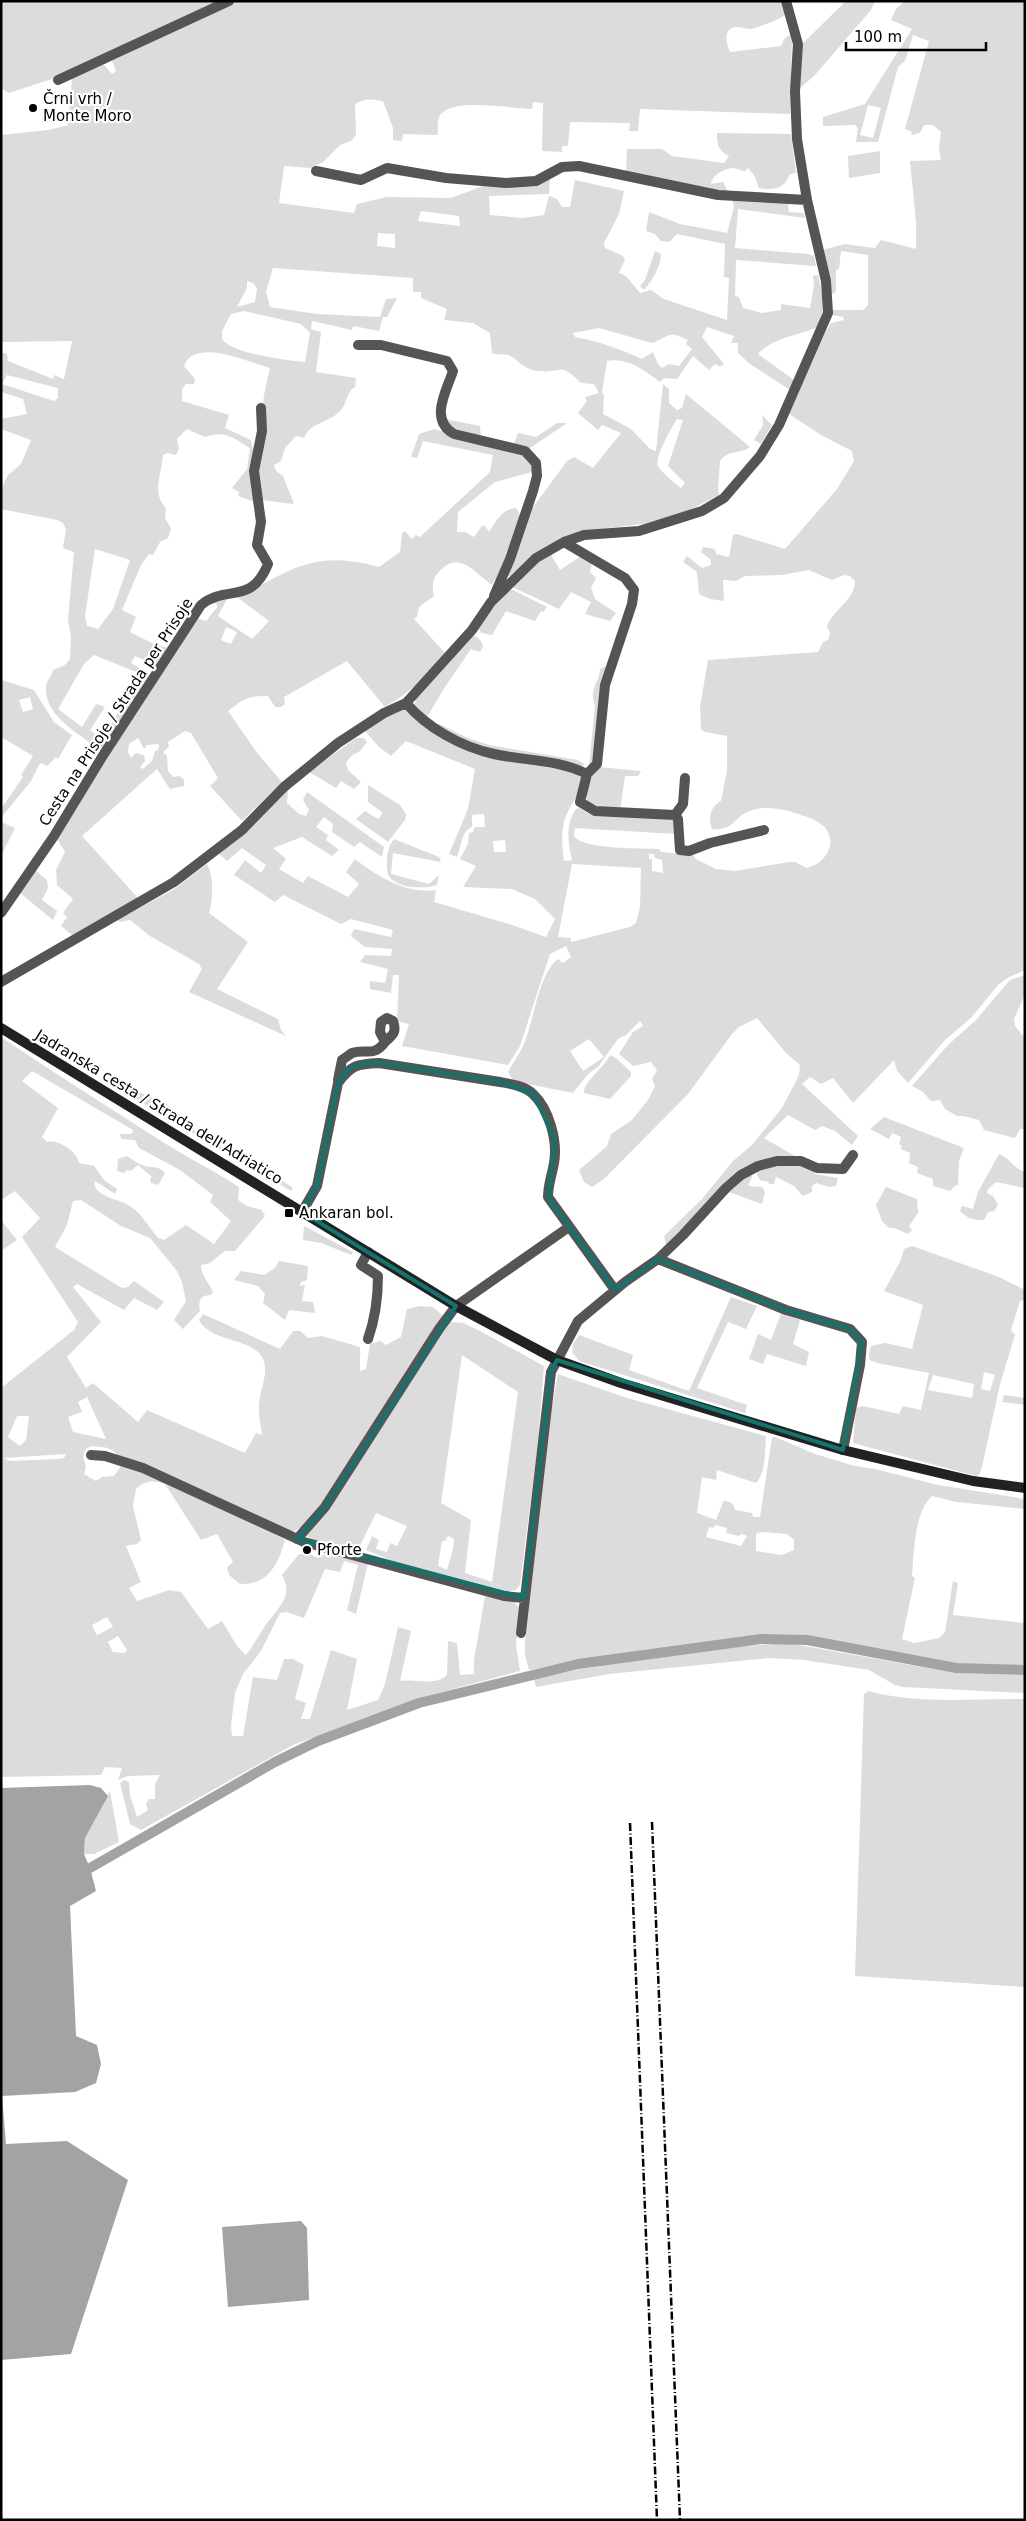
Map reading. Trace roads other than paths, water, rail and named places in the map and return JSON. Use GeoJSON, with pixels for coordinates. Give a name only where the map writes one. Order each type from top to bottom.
{"type":"FeatureCollection","features":[{"type":"Feature","properties":{"kind":"main road","name":"Jadranska cesta / Strada dell'Adriatico"},"geometry":{"type":"LineString","coordinates":[[1,1028],[456,1306],[557,1360],[630,1385],[844,1450],[973,1481],[1025,1488]]}},
{"type":"Feature","properties":{"kind":"street"},"geometry":{"type":"LineString","coordinates":[[58,80],[229,1]]}},
{"type":"Feature","properties":{"kind":"street"},"geometry":{"type":"LineString","coordinates":[[491,602],[536,558],[564,542],[584,535],[639,531],[702,511],[724,498],[760,456],[779,424],[828,312],[826,281],[807,200],[797,139],[795,91],[798,44],[786,1]]}},
{"type":"Feature","properties":{"kind":"street"},"geometry":{"type":"LineString","coordinates":[[316,171],[361,180],[388,168],[446,178],[506,183],[536,181],[562,167],[579,166],[718,195],[807,200]]}},
{"type":"Feature","properties":{"kind":"street"},"geometry":{"type":"LineString","coordinates":[[1,982],[174,882],[242,830],[284,787],[338,743],[384,713],[406,703],[472,630],[491,602],[510,559],[533,491],[537,476],[536,463],[525,450],[454,434],[446,429],[442,424],[440,409],[453,371],[447,361],[381,345],[358,345]]}},
{"type":"Feature","properties":{"kind":"street","name":"Cesta na Prisoje / Strada per Prisoje"},"geometry":{"type":"LineString","coordinates":[[1,913],[54,836],[102,757],[201,605],[210,597],[233,595],[248,590],[262,578],[268,564],[257,545],[261,522],[254,471],[262,431],[261,408]]}},
{"type":"Feature","properties":{"kind":"street"},"geometry":{"type":"LineString","coordinates":[[564,542],[625,578],[634,590],[632,604],[611,660],[605,684],[597,764],[587,774],[580,802],[590,809],[620,814],[675,815]]}},
{"type":"Feature","properties":{"kind":"street"},"geometry":{"type":"LineString","coordinates":[[406,703],[426,723],[471,747],[494,754],[572,766],[587,774]]}},
{"type":"Feature","properties":{"kind":"street"},"geometry":{"type":"LineString","coordinates":[[675,815],[683,804],[685,778]]}},
{"type":"Feature","properties":{"kind":"street"},"geometry":{"type":"LineString","coordinates":[[675,815],[678,819],[680,850],[689,851],[710,843],[764,830]]}},
{"type":"Feature","properties":{"kind":"street"},"geometry":{"type":"LineString","coordinates":[[302,1212],[317,1186],[342,1060],[353,1053],[373,1052],[380,1049],[385,1042]]}},
{"type":"Feature","properties":{"kind":"street"},"geometry":{"type":"LineString","coordinates":[[338,1083],[347,1070],[360,1064],[379,1063],[500,1082],[520,1087],[533,1094],[543,1109],[555,1140],[554,1163],[548,1181],[548,1197],[615,1290]]}},
{"type":"Feature","properties":{"kind":"street"},"geometry":{"type":"LineString","coordinates":[[522,1633],[524,1598],[551,1372],[578,1321],[615,1290],[658,1259],[726,1188],[741,1175],[777,1161],[801,1161],[817,1168],[843,1169],[853,1155]]}},
{"type":"Feature","properties":{"kind":"street"},"geometry":{"type":"LineString","coordinates":[[297,1539],[325,1508],[439,1329],[456,1306],[569,1227]]}},
{"type":"Feature","properties":{"kind":"street"},"geometry":{"type":"LineString","coordinates":[[368,1252],[361,1265],[378,1276],[374,1322],[368,1339]]}},
{"type":"Feature","properties":{"kind":"street"},"geometry":{"type":"LineString","coordinates":[[658,1259],[786,1310],[850,1329],[862,1342],[860,1365],[844,1450]]}},
{"type":"Feature","properties":{"kind":"street"},"geometry":{"type":"LineString","coordinates":[[92,1455],[105,1456],[143,1468],[297,1539],[423,1575],[504,1596],[524,1598]]}},
{"type":"Feature","properties":{"kind":"waterway"},"geometry":{"type":"LineString","coordinates":[[90,1868],[275,1762],[318,1741],[419,1703],[578,1664],[761,1639],[807,1640],[956,1668],[1025,1670]]}},
{"type":"Feature","properties":{"kind":"railway"},"geometry":{"type":"LineString","coordinates":[[652,1822],[680,2520]]}},
{"type":"Feature","properties":{"kind":"railway"},"geometry":{"type":"LineString","coordinates":[[630,1823],[657,2520]]}},
{"type":"Feature","properties":{"kind":"place","name":"Črni vrh / Monte Moro"},"geometry":{"type":"Point","coordinates":[33,108]}},
{"type":"Feature","properties":{"kind":"place","name":"Ankaran bol."},"geometry":{"type":"Point","coordinates":[289,1213]}},
{"type":"Feature","properties":{"kind":"place","name":"Pforte"},"geometry":{"type":"Point","coordinates":[307,1550]}}]}
